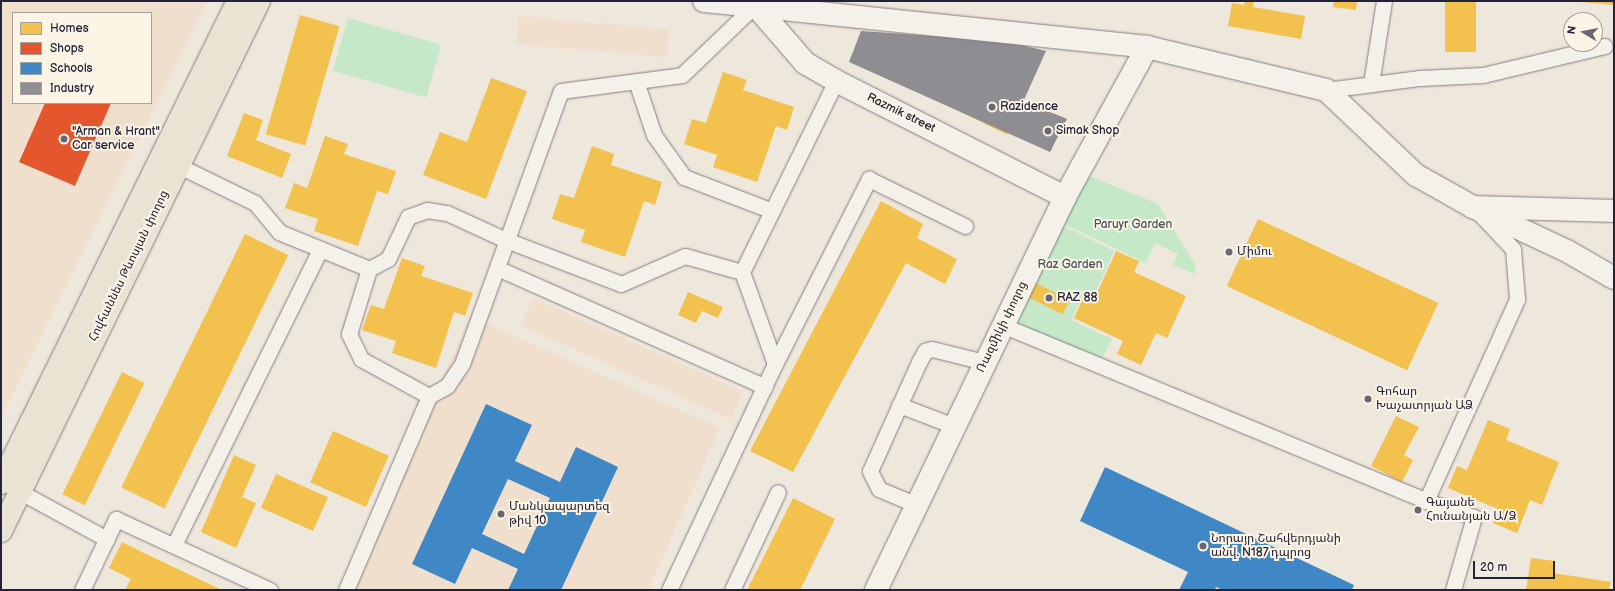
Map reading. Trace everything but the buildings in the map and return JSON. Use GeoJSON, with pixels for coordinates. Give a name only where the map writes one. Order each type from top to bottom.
{"type":"FeatureCollection","features":[{"type":"Feature","properties":{"kind":"main road","name":"Հովհաննես Թևոսյան փողոց"},"geometry":{"type":"LineString","coordinates":[[170,162],[238,1]]}},
{"type":"Feature","properties":{"kind":"main road","name":"Հովհաննես Թևոսյան փողոց"},"geometry":{"type":"LineString","coordinates":[[1,531],[7,486],[170,162],[259,1]]}},
{"type":"Feature","properties":{"kind":"street"},"geometry":{"type":"LineString","coordinates":[[704,1],[755,5],[1147,47],[1326,90],[1416,175],[1473,207],[1567,251],[1614,278]]}},
{"type":"Feature","properties":{"kind":"street","name":"Razmik street"},"geometry":{"type":"LineString","coordinates":[[755,5],[805,63],[836,81],[1065,197]]}},
{"type":"Feature","properties":{"kind":"street","name":"Ռազմիկի փողոց"},"geometry":{"type":"LineString","coordinates":[[876,590],[984,362],[1065,197],[1147,47]]}},
{"type":"Feature","properties":{"kind":"street"},"geometry":{"type":"LineString","coordinates":[[1473,207],[1614,212]]}},
{"type":"Feature","properties":{"kind":"lane"},"geometry":{"type":"LineString","coordinates":[[1371,84],[1384,1]]}},
{"type":"Feature","properties":{"kind":"lane"},"geometry":{"type":"LineString","coordinates":[[346,590],[429,396],[447,386],[462,364],[561,91],[682,76],[755,5]]}},
{"type":"Feature","properties":{"kind":"lane"},"geometry":{"type":"LineString","coordinates":[[1326,90],[1420,78],[1483,75],[1605,46]]}},
{"type":"Feature","properties":{"kind":"lane"},"geometry":{"type":"LineString","coordinates":[[636,81],[654,135],[684,177],[772,211]]}},
{"type":"Feature","properties":{"kind":"lane"},"geometry":{"type":"LineString","coordinates":[[775,364],[742,272],[836,81]]}},
{"type":"Feature","properties":{"kind":"lane"},"geometry":{"type":"LineString","coordinates":[[170,162],[255,203],[279,232],[369,269]]}},
{"type":"Feature","properties":{"kind":"lane"},"geometry":{"type":"LineString","coordinates":[[669,590],[775,364],[869,179],[965,226]]}},
{"type":"Feature","properties":{"kind":"lane"},"geometry":{"type":"LineString","coordinates":[[1426,501],[1517,299],[1513,249],[1473,207]]}},
{"type":"Feature","properties":{"kind":"lane"},"geometry":{"type":"LineString","coordinates":[[429,396],[361,359],[349,334],[369,269],[388,259],[408,218],[427,210],[447,212],[506,240],[621,284],[685,256],[742,272]]}},
{"type":"Feature","properties":{"kind":"lane"},"geometry":{"type":"LineString","coordinates":[[174,545],[320,249]]}},
{"type":"Feature","properties":{"kind":"lane"},"geometry":{"type":"LineString","coordinates":[[497,268],[765,386]]}},
{"type":"Feature","properties":{"kind":"lane"},"geometry":{"type":"LineString","coordinates":[[1002,325],[1426,501],[1474,517],[1453,590]]}},
{"type":"Feature","properties":{"kind":"lane"},"geometry":{"type":"LineString","coordinates":[[917,504],[879,490],[870,472],[925,351],[932,348],[984,362]]}},
{"type":"Feature","properties":{"kind":"lane"},"geometry":{"type":"LineString","coordinates":[[900,405],[954,426]]}},
{"type":"Feature","properties":{"kind":"lane"},"geometry":{"type":"LineString","coordinates":[[7,486],[107,539]]}},
{"type":"Feature","properties":{"kind":"lane"},"geometry":{"type":"LineString","coordinates":[[732,590],[778,492]]}},
{"type":"Feature","properties":{"kind":"lane"},"geometry":{"type":"LineString","coordinates":[[82,590],[116,519],[270,590]]}},
{"type":"Feature","properties":{"kind":"shaded area"},"geometry":{"type":"Polygon","coordinates":[[[1,1],[207,1],[1,417],[1,1]]]}},
{"type":"Feature","properties":{"kind":"shaded area"},"geometry":{"type":"Polygon","coordinates":[[[519,16],[669,29],[667,57],[517,44],[519,16]]]}},
{"type":"Feature","properties":{"kind":"shaded area"},"geometry":{"type":"Polygon","coordinates":[[[533,298],[743,392],[731,419],[521,325],[533,298]]]}},
{"type":"Feature","properties":{"kind":"shaded area"},"geometry":{"type":"Polygon","coordinates":[[[470,316],[720,428],[648,590],[348,590],[470,316]]]}},
{"type":"Feature","properties":{"kind":"green space"},"geometry":{"type":"Polygon","coordinates":[[[348,18],[441,45],[426,98],[333,71],[348,18]]]}},
{"type":"Feature","properties":{"kind":"green space","name":"Paruyr Garden"},"geometry":{"type":"Polygon","coordinates":[[[1082,173],[1158,204],[1196,266],[1194,274],[1173,265],[1178,254],[1155,243],[1146,263],[1057,221],[1082,173]]]}},
{"type":"Feature","properties":{"kind":"green space","name":"Raz Garden"},"geometry":{"type":"Polygon","coordinates":[[[1056,222],[1114,251],[1093,298],[1084,294],[1071,320],[1112,339],[1100,362],[1006,323],[1056,222]]]}},
{"type":"Feature","properties":{"kind":"place","name":"Razidence"},"geometry":{"type":"Point","coordinates":[992,107]}},
{"type":"Feature","properties":{"kind":"place","name":"Simak Shop"},"geometry":{"type":"Point","coordinates":[1048,131]}},
{"type":"Feature","properties":{"kind":"place","name":"\"Arman & Hrant\" Car service"},"geometry":{"type":"Point","coordinates":[64,139]}},
{"type":"Feature","properties":{"kind":"place","name":"Միմու"},"geometry":{"type":"Point","coordinates":[1229,252]}},
{"type":"Feature","properties":{"kind":"place","name":"RAZ 88"},"geometry":{"type":"Point","coordinates":[1049,298]}},
{"type":"Feature","properties":{"kind":"place","name":"Գոհար Խաչատրյան ԱՁ"},"geometry":{"type":"Point","coordinates":[1368,399]}},
{"type":"Feature","properties":{"kind":"place","name":"Գայանե Հունանյան Ա/Ձ"},"geometry":{"type":"Point","coordinates":[1418,510]}},
{"type":"Feature","properties":{"kind":"place","name":"Մանկապարտեզ թիվ 10"},"geometry":{"type":"Point","coordinates":[501,514]}},
{"type":"Feature","properties":{"kind":"place","name":"Նորայր Շահվերդյանի անվ. N187 դպրոց"},"geometry":{"type":"Point","coordinates":[1203,546]}}]}
